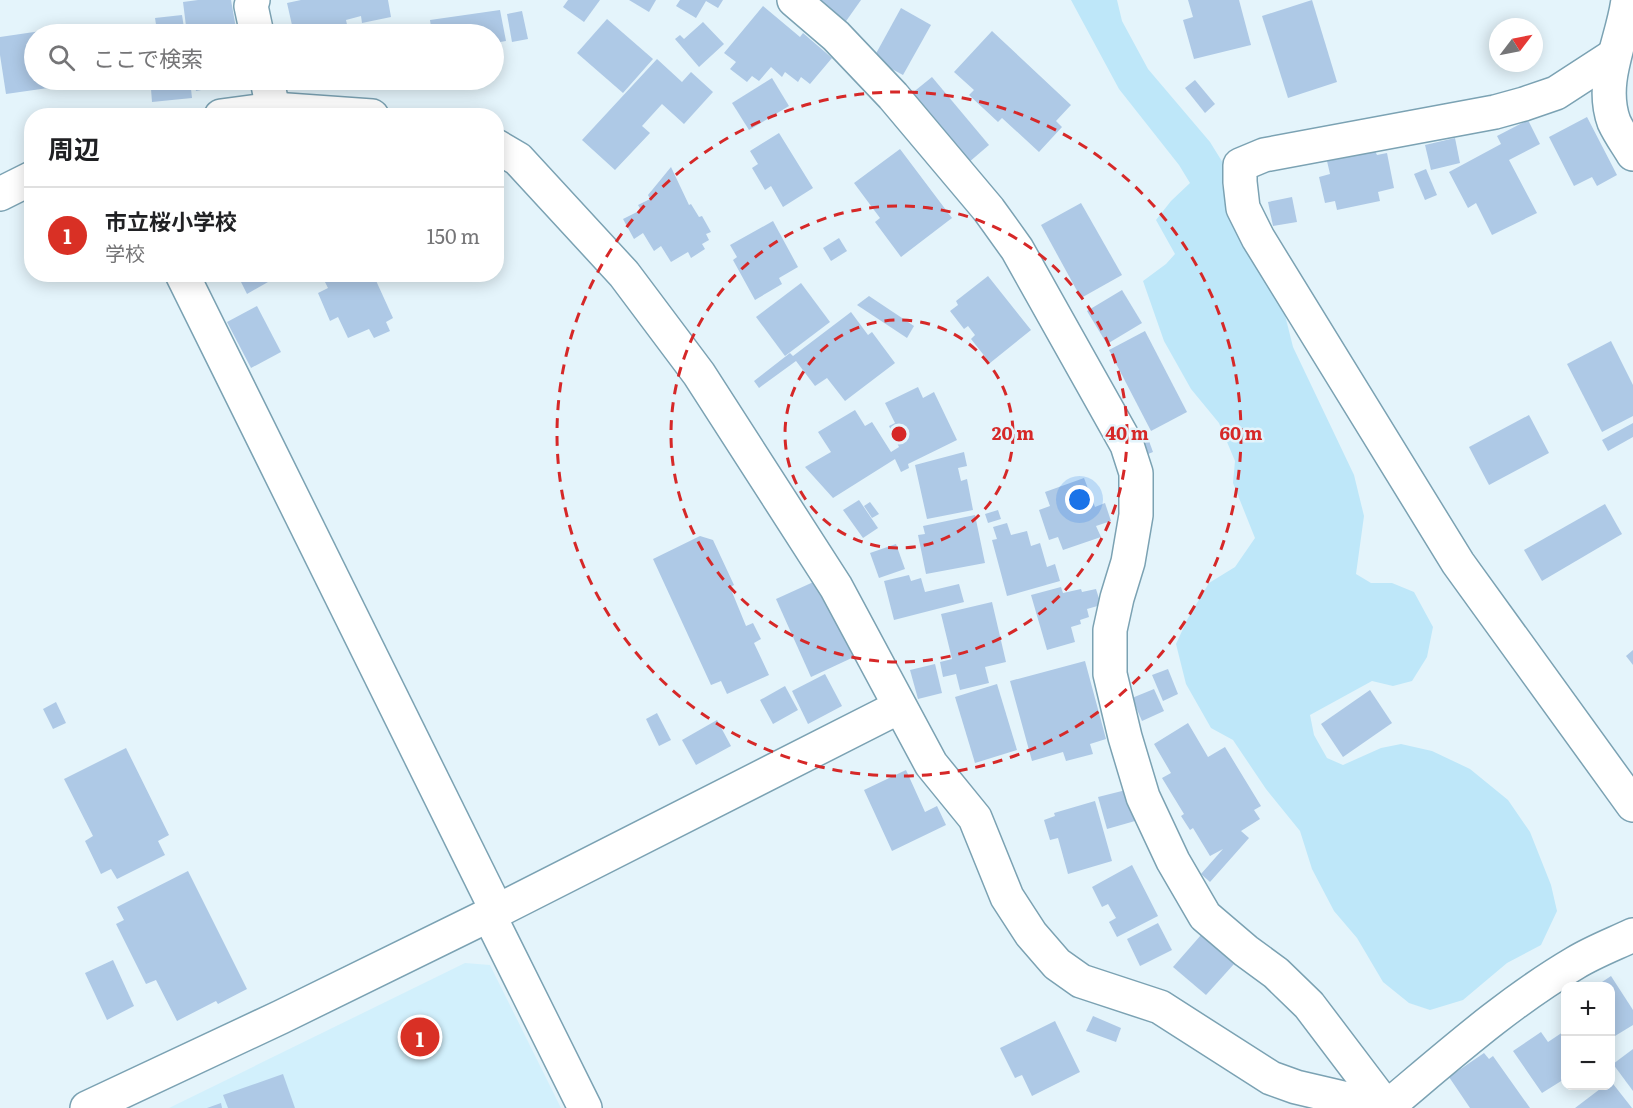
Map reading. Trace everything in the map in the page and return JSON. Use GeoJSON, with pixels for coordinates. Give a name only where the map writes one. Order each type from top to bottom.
{"type":"FeatureCollection","features":[{"type":"Feature","properties":{"kind":"street"},"geometry":{"type":"LineString","coordinates":[[253,0],[251,6],[255,24]]}},
{"type":"Feature","properties":{"kind":"street"},"geometry":{"type":"LineString","coordinates":[[794,0],[836,36],[893,96],[989,210],[1017,249],[1127,445],[1136,473],[1136,515],[1128,562],[1110,630],[1110,674],[1125,737],[1143,797],[1173,861],[1205,916],[1276,973],[1309,1005],[1387,1108]]}},
{"type":"Feature","properties":{"kind":"street"},"geometry":{"type":"LineString","coordinates":[[1629,0],[1626,20],[1613,56],[1609,94],[1614,122],[1633,154]]}},
{"type":"Feature","properties":{"kind":"street"},"geometry":{"type":"LineString","coordinates":[[1613,56],[1556,93],[1524,104],[1495,112],[1264,155],[1240,165],[1240,182],[1243,208],[1258,238],[1458,563],[1633,805]]}},
{"type":"Feature","properties":{"kind":"street"},"geometry":{"type":"LineString","coordinates":[[239,108],[270,94],[335,108]]}},
{"type":"Feature","properties":{"kind":"street"},"geometry":{"type":"LineString","coordinates":[[504,151],[518,159],[624,274],[699,374],[836,587],[930,764],[975,818],[1007,897],[1031,934],[1057,964],[1081,981],[1160,1007],[1270,1078],[1296,1087],[1387,1108]]}},
{"type":"Feature","properties":{"kind":"street"},"geometry":{"type":"LineString","coordinates":[[0,194],[24,182]]}},
{"type":"Feature","properties":{"kind":"street"},"geometry":{"type":"LineString","coordinates":[[186,282],[493,913],[585,1108]]}},
{"type":"Feature","properties":{"kind":"street"},"geometry":{"type":"LineString","coordinates":[[87,1108],[493,913],[899,707]]}},
{"type":"Feature","properties":{"kind":"street"},"geometry":{"type":"LineString","coordinates":[[1387,1108],[1478,1032],[1534,990],[1577,962],[1633,935]]}},
{"type":"Feature","properties":{"kind":"shaded area"},"geometry":{"type":"Polygon","coordinates":[[[1071,0],[1117,0],[1122,21],[1148,69],[1210,142],[1223,163],[1222,185],[1229,211],[1285,315],[1293,347],[1354,475],[1364,516],[1356,574],[1371,583],[1392,583],[1414,592],[1433,627],[1427,657],[1412,681],[1393,686],[1372,681],[1310,715],[1314,735],[1327,758],[1343,765],[1381,748],[1401,744],[1432,751],[1470,769],[1508,800],[1530,832],[1551,885],[1557,911],[1541,945],[1507,963],[1463,1000],[1430,1010],[1409,1003],[1383,982],[1357,938],[1334,911],[1312,869],[1300,831],[1266,789],[1233,740],[1211,728],[1186,684],[1176,644],[1188,618],[1209,583],[1235,567],[1255,538],[1233,483],[1235,461],[1219,423],[1191,389],[1164,341],[1143,281],[1166,264],[1175,254],[1156,220],[1171,201],[1190,183],[1179,165],[1119,89],[1071,0]]]}},
{"type":"Feature","properties":{"kind":"shaded area"},"geometry":{"type":"Polygon","coordinates":[[[465,963],[490,965],[561,1108],[169,1108],[465,963]]]}},
{"type":"Feature","properties":{"kind":"building"},"geometry":{"type":"Polygon","coordinates":[[[231,0],[235,24],[186,24],[183,2],[231,0]]]}},
{"type":"Feature","properties":{"kind":"building"},"geometry":{"type":"Polygon","coordinates":[[[301,0],[388,0],[391,17],[362,23],[361,16],[346,20],[347,24],[292,24],[287,3],[301,0]]]}},
{"type":"Feature","properties":{"kind":"building"},"geometry":{"type":"Polygon","coordinates":[[[568,0],[600,0],[584,22],[563,7],[568,0]]]}},
{"type":"Feature","properties":{"kind":"building"},"geometry":{"type":"Polygon","coordinates":[[[629,0],[656,0],[649,12],[629,0]]]}},
{"type":"Feature","properties":{"kind":"building"},"geometry":{"type":"Polygon","coordinates":[[[680,0],[723,0],[718,8],[706,1],[696,18],[676,6],[680,0]]]}},
{"type":"Feature","properties":{"kind":"building"},"geometry":{"type":"Polygon","coordinates":[[[819,0],[861,0],[844,24],[819,0]]]}},
{"type":"Feature","properties":{"kind":"building"},"geometry":{"type":"Polygon","coordinates":[[[1188,0],[1239,0],[1251,45],[1194,59],[1183,20],[1193,17],[1188,0]]]}},
{"type":"Feature","properties":{"kind":"building"},"geometry":{"type":"Polygon","coordinates":[[[1312,0],[1337,82],[1288,98],[1262,16],[1312,0]]]}},
{"type":"Feature","properties":{"kind":"building"},"geometry":{"type":"Polygon","coordinates":[[[763,6],[800,37],[803,33],[832,58],[810,84],[801,77],[798,82],[785,72],[782,77],[771,67],[759,81],[752,76],[747,82],[730,69],[736,62],[724,53],[763,6]]]}},
{"type":"Feature","properties":{"kind":"building"},"geometry":{"type":"Polygon","coordinates":[[[901,8],[931,25],[903,75],[873,59],[901,8]]]}},
{"type":"Feature","properties":{"kind":"building"},"geometry":{"type":"Polygon","coordinates":[[[500,10],[503,24],[431,24],[430,20],[500,10]]]}},
{"type":"Feature","properties":{"kind":"building"},"geometry":{"type":"Polygon","coordinates":[[[522,11],[528,39],[512,42],[507,14],[522,11]]]}},
{"type":"Feature","properties":{"kind":"building"},"geometry":{"type":"Polygon","coordinates":[[[182,15],[183,24],[156,24],[155,18],[182,15]]]}},
{"type":"Feature","properties":{"kind":"building"},"geometry":{"type":"Polygon","coordinates":[[[607,19],[653,59],[623,93],[577,53],[607,19]]]}},
{"type":"Feature","properties":{"kind":"building"},"geometry":{"type":"Polygon","coordinates":[[[703,22],[724,44],[699,67],[675,39],[680,35],[684,39],[703,22]]]}},
{"type":"Feature","properties":{"kind":"building"},"geometry":{"type":"Polygon","coordinates":[[[992,31],[1071,105],[1056,121],[1062,127],[1039,152],[1002,118],[998,122],[969,95],[974,90],[954,72],[992,31]]]}},
{"type":"Feature","properties":{"kind":"building"},"geometry":{"type":"Polygon","coordinates":[[[24,33],[24,90],[34,90],[6,94],[0,55],[0,37],[24,33]]]}},
{"type":"Feature","properties":{"kind":"building"},"geometry":{"type":"Polygon","coordinates":[[[657,59],[682,82],[691,72],[713,92],[684,124],[662,104],[642,126],[650,133],[615,170],[582,140],[657,59]]]}},
{"type":"Feature","properties":{"kind":"building"},"geometry":{"type":"Polygon","coordinates":[[[932,77],[989,145],[968,163],[911,94],[932,77]]]}},
{"type":"Feature","properties":{"kind":"building"},"geometry":{"type":"Polygon","coordinates":[[[772,78],[789,106],[749,130],[732,103],[772,78]]]}},
{"type":"Feature","properties":{"kind":"building"},"geometry":{"type":"Polygon","coordinates":[[[1195,80],[1215,104],[1205,113],[1185,88],[1195,80]]]}},
{"type":"Feature","properties":{"kind":"building"},"geometry":{"type":"Polygon","coordinates":[[[151,90],[191,90],[192,98],[152,102],[151,90]]]}},
{"type":"Feature","properties":{"kind":"building"},"geometry":{"type":"Polygon","coordinates":[[[1587,117],[1617,175],[1597,186],[1592,177],[1574,186],[1549,137],[1587,117]]]}},
{"type":"Feature","properties":{"kind":"building"},"geometry":{"type":"Polygon","coordinates":[[[1528,120],[1540,144],[1509,160],[1537,213],[1492,235],[1476,203],[1468,208],[1449,172],[1501,144],[1497,136],[1528,120]]]}},
{"type":"Feature","properties":{"kind":"building"},"geometry":{"type":"Polygon","coordinates":[[[779,133],[813,188],[783,207],[771,186],[765,190],[752,168],[758,164],[750,151],[779,133]]]}},
{"type":"Feature","properties":{"kind":"building"},"geometry":{"type":"Polygon","coordinates":[[[1455,138],[1460,163],[1431,170],[1425,145],[1455,138]]]}},
{"type":"Feature","properties":{"kind":"building"},"geometry":{"type":"Polygon","coordinates":[[[900,149],[952,218],[901,257],[875,222],[880,218],[854,183],[900,149]]]}},
{"type":"Feature","properties":{"kind":"building"},"geometry":{"type":"Polygon","coordinates":[[[1375,151],[1377,155],[1387,153],[1394,188],[1378,192],[1380,201],[1337,210],[1335,201],[1325,203],[1319,177],[1330,174],[1327,161],[1375,151]]]}},
{"type":"Feature","properties":{"kind":"building"},"geometry":{"type":"Polygon","coordinates":[[[671,167],[689,205],[691,204],[699,217],[702,216],[711,232],[706,234],[709,240],[702,244],[705,249],[691,258],[688,252],[671,262],[661,246],[654,251],[643,233],[634,239],[623,219],[641,210],[638,205],[650,199],[648,195],[671,167]]]}},
{"type":"Feature","properties":{"kind":"building"},"geometry":{"type":"Polygon","coordinates":[[[1426,169],[1437,195],[1425,200],[1414,174],[1426,169]]]}},
{"type":"Feature","properties":{"kind":"building"},"geometry":{"type":"Polygon","coordinates":[[[1292,197],[1297,222],[1273,226],[1268,202],[1292,197]]]}},
{"type":"Feature","properties":{"kind":"building"},"geometry":{"type":"Polygon","coordinates":[[[1081,203],[1122,275],[1081,298],[1041,225],[1081,203]]]}},
{"type":"Feature","properties":{"kind":"building"},"geometry":{"type":"Polygon","coordinates":[[[773,221],[798,267],[779,278],[782,284],[755,300],[733,260],[737,257],[730,245],[773,221]]]}},
{"type":"Feature","properties":{"kind":"building"},"geometry":{"type":"Polygon","coordinates":[[[839,238],[847,251],[831,261],[823,248],[839,238]]]}},
{"type":"Feature","properties":{"kind":"building"},"geometry":{"type":"Polygon","coordinates":[[[988,276],[1031,330],[990,363],[971,339],[975,335],[968,326],[964,329],[950,311],[958,305],[956,301],[988,276]]]}},
{"type":"Feature","properties":{"kind":"building"},"geometry":{"type":"Polygon","coordinates":[[[241,282],[268,282],[247,294],[241,282]]]}},
{"type":"Feature","properties":{"kind":"building"},"geometry":{"type":"Polygon","coordinates":[[[325,282],[377,282],[393,318],[386,322],[390,331],[374,338],[369,329],[348,338],[338,317],[330,321],[318,293],[328,288],[325,282]]]}},
{"type":"Feature","properties":{"kind":"building"},"geometry":{"type":"Polygon","coordinates":[[[801,283],[830,322],[785,356],[756,317],[801,283]]]}},
{"type":"Feature","properties":{"kind":"building"},"geometry":{"type":"Polygon","coordinates":[[[1122,290],[1142,323],[1107,344],[1087,311],[1122,290]]]}},
{"type":"Feature","properties":{"kind":"building"},"geometry":{"type":"Polygon","coordinates":[[[869,296],[914,326],[907,338],[857,305],[869,296]]]}},
{"type":"Feature","properties":{"kind":"building"},"geometry":{"type":"Polygon","coordinates":[[[257,306],[281,352],[251,368],[227,322],[257,306]]]}},
{"type":"Feature","properties":{"kind":"building"},"geometry":{"type":"Polygon","coordinates":[[[851,312],[868,335],[872,332],[895,363],[845,401],[827,378],[815,386],[796,361],[759,388],[754,381],[790,353],[793,356],[851,312]]]}},
{"type":"Feature","properties":{"kind":"building"},"geometry":{"type":"Polygon","coordinates":[[[1145,331],[1187,412],[1151,431],[1109,350],[1145,331]]]}},
{"type":"Feature","properties":{"kind":"building"},"geometry":{"type":"Polygon","coordinates":[[[1611,341],[1633,385],[1633,416],[1602,432],[1567,364],[1611,341]]]}},
{"type":"Feature","properties":{"kind":"building"},"geometry":{"type":"Polygon","coordinates":[[[918,387],[923,398],[934,392],[957,440],[908,464],[909,468],[901,472],[895,459],[833,498],[805,467],[831,452],[818,432],[855,410],[865,426],[872,422],[891,452],[899,447],[889,426],[895,423],[885,403],[918,387]]]}},
{"type":"Feature","properties":{"kind":"building"},"geometry":{"type":"Polygon","coordinates":[[[1529,415],[1549,453],[1489,485],[1469,447],[1529,415]]]}},
{"type":"Feature","properties":{"kind":"building"},"geometry":{"type":"Polygon","coordinates":[[[1633,423],[1633,437],[1608,451],[1602,440],[1633,423]]]}},
{"type":"Feature","properties":{"kind":"building"},"geometry":{"type":"Polygon","coordinates":[[[1149,441],[1153,452],[1143,456],[1139,445],[1149,441]]]}},
{"type":"Feature","properties":{"kind":"building"},"geometry":{"type":"Polygon","coordinates":[[[964,452],[967,466],[958,468],[961,481],[967,479],[973,510],[927,519],[915,465],[964,452]]]}},
{"type":"Feature","properties":{"kind":"building"},"geometry":{"type":"Polygon","coordinates":[[[1084,478],[1095,507],[1105,503],[1111,521],[1096,526],[1101,537],[1063,550],[1058,537],[1049,540],[1039,510],[1050,506],[1045,492],[1084,478]]]}},
{"type":"Feature","properties":{"kind":"building"},"geometry":{"type":"Polygon","coordinates":[[[859,500],[878,528],[863,538],[843,510],[859,500]]]}},
{"type":"Feature","properties":{"kind":"building"},"geometry":{"type":"Polygon","coordinates":[[[870,502],[879,514],[872,518],[864,506],[870,502]]]}},
{"type":"Feature","properties":{"kind":"building"},"geometry":{"type":"Polygon","coordinates":[[[1605,504],[1622,534],[1542,581],[1524,550],[1605,504]]]}},
{"type":"Feature","properties":{"kind":"building"},"geometry":{"type":"Polygon","coordinates":[[[998,510],[1001,519],[988,523],[985,514],[998,510]]]}},
{"type":"Feature","properties":{"kind":"building"},"geometry":{"type":"Polygon","coordinates":[[[975,515],[985,563],[926,574],[918,535],[925,534],[923,526],[975,515]]]}},
{"type":"Feature","properties":{"kind":"building"},"geometry":{"type":"Polygon","coordinates":[[[1007,523],[1011,535],[1027,531],[1031,546],[1040,543],[1047,567],[1055,564],[1060,581],[1007,596],[992,540],[997,539],[993,527],[1007,523]]]}},
{"type":"Feature","properties":{"kind":"building"},"geometry":{"type":"Polygon","coordinates":[[[700,536],[713,540],[734,585],[730,587],[746,626],[753,623],[761,639],[754,643],[769,675],[727,694],[721,681],[711,685],[653,559],[700,536]]]}},
{"type":"Feature","properties":{"kind":"building"},"geometry":{"type":"Polygon","coordinates":[[[896,544],[905,569],[879,578],[870,553],[896,544]]]}},
{"type":"Feature","properties":{"kind":"building"},"geometry":{"type":"Polygon","coordinates":[[[909,575],[911,581],[921,578],[925,592],[959,584],[964,602],[894,620],[884,581],[909,575]]]}},
{"type":"Feature","properties":{"kind":"building"},"geometry":{"type":"Polygon","coordinates":[[[820,579],[856,656],[811,677],[776,599],[820,579]]]}},
{"type":"Feature","properties":{"kind":"building"},"geometry":{"type":"Polygon","coordinates":[[[1061,587],[1063,593],[1081,589],[1082,592],[1096,589],[1101,605],[1087,609],[1089,617],[1080,620],[1081,624],[1071,627],[1075,642],[1047,650],[1031,595],[1061,587]]]}},
{"type":"Feature","properties":{"kind":"building"},"geometry":{"type":"Polygon","coordinates":[[[992,602],[1006,662],[985,667],[989,683],[960,690],[956,674],[943,677],[940,662],[952,659],[941,614],[992,602]]]}},
{"type":"Feature","properties":{"kind":"building"},"geometry":{"type":"Polygon","coordinates":[[[1633,650],[1633,665],[1626,656],[1633,650]]]}},
{"type":"Feature","properties":{"kind":"building"},"geometry":{"type":"Polygon","coordinates":[[[1085,661],[1106,739],[1090,744],[1093,754],[1066,761],[1063,752],[1032,761],[1010,681],[1085,661]]]}},
{"type":"Feature","properties":{"kind":"building"},"geometry":{"type":"Polygon","coordinates":[[[935,664],[942,693],[918,699],[910,670],[935,664]]]}},
{"type":"Feature","properties":{"kind":"building"},"geometry":{"type":"Polygon","coordinates":[[[1168,669],[1178,694],[1163,701],[1152,675],[1168,669]]]}},
{"type":"Feature","properties":{"kind":"building"},"geometry":{"type":"Polygon","coordinates":[[[825,674],[842,706],[808,724],[792,691],[825,674]]]}},
{"type":"Feature","properties":{"kind":"building"},"geometry":{"type":"Polygon","coordinates":[[[997,684],[1017,750],[975,763],[955,697],[997,684]]]}},
{"type":"Feature","properties":{"kind":"building"},"geometry":{"type":"Polygon","coordinates":[[[785,686],[798,710],[773,724],[760,700],[785,686]]]}},
{"type":"Feature","properties":{"kind":"building"},"geometry":{"type":"Polygon","coordinates":[[[1154,689],[1164,711],[1142,721],[1132,698],[1154,689]]]}},
{"type":"Feature","properties":{"kind":"building"},"geometry":{"type":"Polygon","coordinates":[[[1370,690],[1392,723],[1343,757],[1321,724],[1370,690]]]}},
{"type":"Feature","properties":{"kind":"building"},"geometry":{"type":"Polygon","coordinates":[[[56,702],[66,723],[53,729],[43,709],[56,702]]]}},
{"type":"Feature","properties":{"kind":"building"},"geometry":{"type":"Polygon","coordinates":[[[657,713],[671,740],[659,746],[646,719],[657,713]]]}},
{"type":"Feature","properties":{"kind":"building"},"geometry":{"type":"Polygon","coordinates":[[[717,720],[731,746],[696,765],[682,740],[717,720]]]}},
{"type":"Feature","properties":{"kind":"building"},"geometry":{"type":"Polygon","coordinates":[[[1188,723],[1208,757],[1225,747],[1261,806],[1254,810],[1260,819],[1241,831],[1249,838],[1210,882],[1201,874],[1223,849],[1210,856],[1193,828],[1190,830],[1181,816],[1184,814],[1162,778],[1171,773],[1154,744],[1188,723]]]}},
{"type":"Feature","properties":{"kind":"building"},"geometry":{"type":"Polygon","coordinates":[[[126,748],[169,835],[158,841],[165,855],[117,879],[111,869],[101,874],[85,841],[93,836],[64,779],[126,748]]]}},
{"type":"Feature","properties":{"kind":"building"},"geometry":{"type":"Polygon","coordinates":[[[906,770],[925,812],[937,806],[946,825],[892,851],[864,790],[906,770]]]}},
{"type":"Feature","properties":{"kind":"building"},"geometry":{"type":"Polygon","coordinates":[[[1126,790],[1135,821],[1107,829],[1098,797],[1126,790]]]}},
{"type":"Feature","properties":{"kind":"building"},"geometry":{"type":"Polygon","coordinates":[[[1095,801],[1112,861],[1068,874],[1058,838],[1050,840],[1044,820],[1055,816],[1054,813],[1095,801]]]}},
{"type":"Feature","properties":{"kind":"building"},"geometry":{"type":"Polygon","coordinates":[[[1132,865],[1158,916],[1117,937],[1109,922],[1116,918],[1108,904],[1102,907],[1092,887],[1132,865]]]}},
{"type":"Feature","properties":{"kind":"building"},"geometry":{"type":"Polygon","coordinates":[[[188,871],[247,989],[218,1004],[216,1001],[177,1021],[156,980],[146,984],[116,924],[124,920],[117,907],[188,871]]]}},
{"type":"Feature","properties":{"kind":"building"},"geometry":{"type":"Polygon","coordinates":[[[1158,923],[1172,950],[1140,966],[1127,939],[1158,923]]]}},
{"type":"Feature","properties":{"kind":"building"},"geometry":{"type":"Polygon","coordinates":[[[1201,935],[1234,964],[1206,995],[1173,967],[1201,935]]]}},
{"type":"Feature","properties":{"kind":"building"},"geometry":{"type":"Polygon","coordinates":[[[113,960],[134,1006],[107,1020],[85,973],[113,960]]]}},
{"type":"Feature","properties":{"kind":"building"},"geometry":{"type":"Polygon","coordinates":[[[1611,976],[1615,982],[1602,982],[1611,976]]]}},
{"type":"Feature","properties":{"kind":"building"},"geometry":{"type":"Polygon","coordinates":[[[1615,982],[1633,1010],[1633,1025],[1615,1036],[1615,982]]]}},
{"type":"Feature","properties":{"kind":"building"},"geometry":{"type":"Polygon","coordinates":[[[1093,1016],[1121,1028],[1116,1042],[1086,1031],[1093,1016]]]}},
{"type":"Feature","properties":{"kind":"building"},"geometry":{"type":"Polygon","coordinates":[[[1055,1021],[1080,1072],[1032,1096],[1022,1075],[1015,1078],[1000,1048],[1055,1021]]]}},
{"type":"Feature","properties":{"kind":"building"},"geometry":{"type":"Polygon","coordinates":[[[1541,1032],[1548,1042],[1561,1033],[1561,1081],[1542,1093],[1513,1051],[1541,1032]]]}},
{"type":"Feature","properties":{"kind":"building"},"geometry":{"type":"Polygon","coordinates":[[[1633,1049],[1633,1091],[1615,1067],[1615,1062],[1633,1049]]]}},
{"type":"Feature","properties":{"kind":"building"},"geometry":{"type":"Polygon","coordinates":[[[1484,1053],[1489,1059],[1493,1056],[1530,1108],[1470,1108],[1449,1077],[1484,1053]]]}},
{"type":"Feature","properties":{"kind":"building"},"geometry":{"type":"Polygon","coordinates":[[[283,1074],[295,1108],[228,1108],[223,1095],[283,1074]]]}},
{"type":"Feature","properties":{"kind":"building"},"geometry":{"type":"Polygon","coordinates":[[[1615,1086],[1632,1108],[1575,1108],[1599,1090],[1615,1090],[1615,1086]]]}},
{"type":"Feature","properties":{"kind":"building"},"geometry":{"type":"Polygon","coordinates":[[[221,1103],[222,1108],[207,1108],[221,1103]]]}},
{"type":"Feature","properties":{"kind":"place","name":"市立桜小学校"},"geometry":{"type":"Point","coordinates":[420,1037]}}]}
